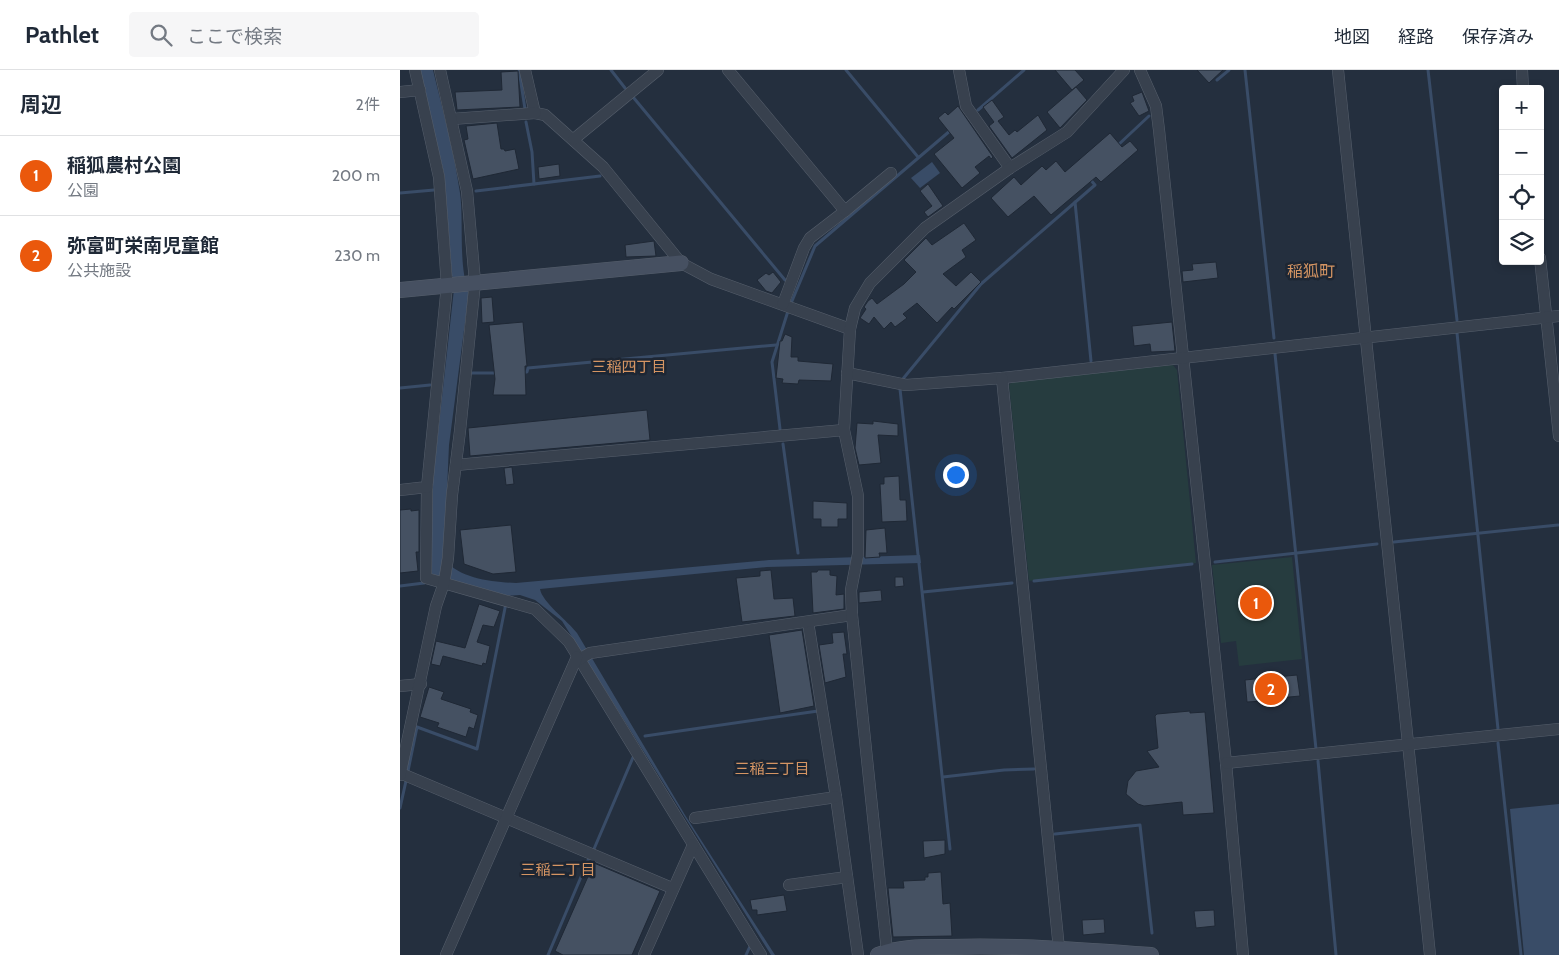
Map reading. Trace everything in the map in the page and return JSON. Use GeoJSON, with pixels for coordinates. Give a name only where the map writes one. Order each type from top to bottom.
{"type":"FeatureCollection","features":[{"type":"Feature","properties":{"kind":"street"},"geometry":{"type":"LineString","coordinates":[[415,70],[440,178],[448,285],[426,487],[426,578],[520,603],[535,609],[568,642],[761,955]]}},
{"type":"Feature","properties":{"kind":"street"},"geometry":{"type":"LineString","coordinates":[[440,70],[466,191],[471,283],[448,558],[444,583],[436,606],[421,684],[400,774],[672,888]]}},
{"type":"Feature","properties":{"kind":"street"},"geometry":{"type":"LineString","coordinates":[[525,70],[535,113]]}},
{"type":"Feature","properties":{"kind":"street"},"geometry":{"type":"LineString","coordinates":[[574,139],[658,70]]}},
{"type":"Feature","properties":{"kind":"street"},"geometry":{"type":"LineString","coordinates":[[728,70],[845,210]]}},
{"type":"Feature","properties":{"kind":"street"},"geometry":{"type":"LineString","coordinates":[[959,70],[966,106],[1010,168]]}},
{"type":"Feature","properties":{"kind":"street"},"geometry":{"type":"LineString","coordinates":[[1124,70],[1067,132],[1010,168],[925,228],[870,283],[855,308],[850,329],[844,430],[858,496],[858,554],[851,590],[852,615],[882,953],[922,947],[960,946],[1059,949],[1151,955]]}},
{"type":"Feature","properties":{"kind":"street"},"geometry":{"type":"LineString","coordinates":[[1140,70],[1156,106],[1226,763],[1243,955]]}},
{"type":"Feature","properties":{"kind":"street"},"geometry":{"type":"LineString","coordinates":[[1338,70],[1364,337],[1430,955]]}},
{"type":"Feature","properties":{"kind":"street"},"geometry":{"type":"LineString","coordinates":[[1522,70],[1523,85]]}},
{"type":"Feature","properties":{"kind":"street"},"geometry":{"type":"LineString","coordinates":[[400,92],[420,90]]}},
{"type":"Feature","properties":{"kind":"street"},"geometry":{"type":"LineString","coordinates":[[452,120],[535,113],[545,116],[574,139],[625,192],[681,263],[711,279],[850,329]]}},
{"type":"Feature","properties":{"kind":"street"},"geometry":{"type":"LineString","coordinates":[[783,304],[804,248],[810,238],[891,173]]}},
{"type":"Feature","properties":{"kind":"street"},"geometry":{"type":"LineString","coordinates":[[400,290],[681,263]]}},
{"type":"Feature","properties":{"kind":"street"},"geometry":{"type":"LineString","coordinates":[[1541,265],[1559,436]]}},
{"type":"Feature","properties":{"kind":"street"},"geometry":{"type":"LineString","coordinates":[[847,372],[906,385],[1002,378],[1559,316]]}},
{"type":"Feature","properties":{"kind":"street"},"geometry":{"type":"LineString","coordinates":[[1002,378],[1059,949]]}},
{"type":"Feature","properties":{"kind":"street"},"geometry":{"type":"LineString","coordinates":[[456,465],[844,430]]}},
{"type":"Feature","properties":{"kind":"street"},"geometry":{"type":"LineString","coordinates":[[400,490],[426,487]]}},
{"type":"Feature","properties":{"kind":"street"},"geometry":{"type":"LineString","coordinates":[[446,955],[578,658],[590,653],[852,615]]}},
{"type":"Feature","properties":{"kind":"street"},"geometry":{"type":"LineString","coordinates":[[808,622],[836,797],[858,955]]}},
{"type":"Feature","properties":{"kind":"street"},"geometry":{"type":"LineString","coordinates":[[400,686],[421,684]]}},
{"type":"Feature","properties":{"kind":"street"},"geometry":{"type":"LineString","coordinates":[[1226,763],[1559,729]]}},
{"type":"Feature","properties":{"kind":"street"},"geometry":{"type":"LineString","coordinates":[[695,818],[836,797]]}},
{"type":"Feature","properties":{"kind":"street"},"geometry":{"type":"LineString","coordinates":[[644,955],[693,844]]}},
{"type":"Feature","properties":{"kind":"street"},"geometry":{"type":"LineString","coordinates":[[788,885],[847,877]]}},
{"type":"Feature","properties":{"kind":"green space"},"geometry":{"type":"Polygon","coordinates":[[[1173,365],[1177,370],[1196,563],[1029,581],[1009,385],[1012,382],[1173,365]]]}},
{"type":"Feature","properties":{"kind":"green space"},"geometry":{"type":"Polygon","coordinates":[[[1292,557],[1302,659],[1239,666],[1236,641],[1221,643],[1212,565],[1292,557]]]}},
{"type":"Feature","properties":{"kind":"water"},"geometry":{"type":"Polygon","coordinates":[[[419,70],[433,70],[455,162],[461,204],[464,270],[469,292],[449,445],[444,559],[451,566],[477,578],[516,583],[769,560],[920,555],[921,563],[767,567],[540,589],[545,600],[577,633],[685,815],[775,955],[771,955],[562,621],[535,600],[520,595],[502,596],[429,575],[431,497],[455,280],[452,276],[444,173],[419,70]]]}},
{"type":"Feature","properties":{"kind":"water"},"geometry":{"type":"Polygon","coordinates":[[[932,162],[940,173],[920,188],[911,178],[932,162]]]}},
{"type":"Feature","properties":{"kind":"water"},"geometry":{"type":"Polygon","coordinates":[[[1559,804],[1559,955],[1524,955],[1510,809],[1559,804]]]}},
{"type":"Feature","properties":{"kind":"building"},"geometry":{"type":"Polygon","coordinates":[[[1055,70],[1075,70],[1084,80],[1072,90],[1055,70]]]}},
{"type":"Feature","properties":{"kind":"building"},"geometry":{"type":"Polygon","coordinates":[[[1197,70],[1223,70],[1209,83],[1197,70]]]}},
{"type":"Feature","properties":{"kind":"building"},"geometry":{"type":"Polygon","coordinates":[[[518,71],[520,107],[457,110],[455,92],[502,90],[501,72],[518,71]]]}},
{"type":"Feature","properties":{"kind":"building"},"geometry":{"type":"Polygon","coordinates":[[[1076,87],[1087,100],[1060,128],[1047,112],[1076,87]]]}},
{"type":"Feature","properties":{"kind":"building"},"geometry":{"type":"Polygon","coordinates":[[[1142,92],[1149,111],[1139,116],[1130,103],[1134,101],[1132,96],[1142,92]]]}},
{"type":"Feature","properties":{"kind":"building"},"geometry":{"type":"Polygon","coordinates":[[[992,100],[1004,117],[998,121],[1009,135],[1015,130],[1017,132],[1038,115],[1047,130],[1012,158],[989,126],[994,122],[983,107],[992,100]]]}},
{"type":"Feature","properties":{"kind":"building"},"geometry":{"type":"Polygon","coordinates":[[[958,106],[993,157],[991,159],[989,156],[975,167],[980,173],[962,188],[934,154],[954,138],[938,118],[945,112],[948,115],[958,106]]]}},
{"type":"Feature","properties":{"kind":"building"},"geometry":{"type":"Polygon","coordinates":[[[497,123],[501,149],[505,151],[515,149],[519,169],[473,179],[464,140],[468,139],[466,126],[497,123]]]}},
{"type":"Feature","properties":{"kind":"building"},"geometry":{"type":"Polygon","coordinates":[[[1110,133],[1122,147],[1130,141],[1138,150],[1101,182],[1096,177],[1051,215],[1034,196],[1008,217],[991,198],[1014,177],[1021,185],[1042,166],[1046,170],[1056,161],[1065,172],[1110,133]]]}},
{"type":"Feature","properties":{"kind":"building"},"geometry":{"type":"Polygon","coordinates":[[[559,164],[560,176],[539,179],[538,167],[559,164]]]}},
{"type":"Feature","properties":{"kind":"building"},"geometry":{"type":"Polygon","coordinates":[[[928,184],[943,206],[928,217],[924,212],[932,206],[920,191],[928,184]]]}},
{"type":"Feature","properties":{"kind":"building"},"geometry":{"type":"Polygon","coordinates":[[[964,223],[976,240],[962,250],[966,257],[943,274],[956,286],[971,272],[981,282],[954,309],[952,307],[937,323],[917,303],[903,314],[907,318],[895,327],[891,322],[884,329],[874,317],[869,324],[860,318],[866,309],[864,307],[868,301],[872,298],[877,304],[904,284],[916,272],[904,260],[926,238],[932,245],[964,223]]]}},
{"type":"Feature","properties":{"kind":"building"},"geometry":{"type":"Polygon","coordinates":[[[654,241],[656,256],[626,257],[625,245],[654,241]]]}},
{"type":"Feature","properties":{"kind":"building"},"geometry":{"type":"Polygon","coordinates":[[[1216,262],[1218,278],[1183,282],[1182,271],[1193,270],[1192,264],[1216,262]]]}},
{"type":"Feature","properties":{"kind":"building"},"geometry":{"type":"Polygon","coordinates":[[[773,272],[781,282],[772,293],[766,291],[757,280],[766,273],[769,275],[773,272]]]}},
{"type":"Feature","properties":{"kind":"building"},"geometry":{"type":"Polygon","coordinates":[[[492,297],[494,322],[482,323],[481,298],[492,297]]]}},
{"type":"Feature","properties":{"kind":"building"},"geometry":{"type":"Polygon","coordinates":[[[523,322],[527,366],[525,366],[526,395],[493,395],[495,379],[489,325],[523,322]]]}},
{"type":"Feature","properties":{"kind":"building"},"geometry":{"type":"Polygon","coordinates":[[[1172,322],[1175,351],[1151,352],[1150,344],[1134,346],[1132,326],[1172,322]]]}},
{"type":"Feature","properties":{"kind":"building"},"geometry":{"type":"Polygon","coordinates":[[[785,334],[792,337],[791,357],[798,357],[798,361],[833,364],[831,381],[799,380],[798,384],[782,383],[783,379],[776,378],[780,341],[782,341],[785,334]]]}},
{"type":"Feature","properties":{"kind":"building"},"geometry":{"type":"Polygon","coordinates":[[[647,410],[650,440],[470,456],[468,428],[647,410]]]}},
{"type":"Feature","properties":{"kind":"building"},"geometry":{"type":"Polygon","coordinates":[[[873,421],[898,424],[898,436],[878,435],[881,463],[859,465],[855,448],[857,423],[873,424],[873,421]]]}},
{"type":"Feature","properties":{"kind":"building"},"geometry":{"type":"Polygon","coordinates":[[[512,467],[514,484],[506,485],[504,468],[512,467]]]}},
{"type":"Feature","properties":{"kind":"building"},"geometry":{"type":"Polygon","coordinates":[[[899,476],[900,500],[906,500],[907,521],[882,522],[880,484],[884,484],[884,477],[899,476]]]}},
{"type":"Feature","properties":{"kind":"building"},"geometry":{"type":"Polygon","coordinates":[[[813,501],[847,503],[847,519],[838,519],[838,527],[821,527],[821,519],[813,519],[813,501]]]}},
{"type":"Feature","properties":{"kind":"building"},"geometry":{"type":"Polygon","coordinates":[[[411,509],[411,511],[419,510],[419,552],[416,552],[418,571],[400,573],[400,510],[411,509]]]}},
{"type":"Feature","properties":{"kind":"building"},"geometry":{"type":"Polygon","coordinates":[[[511,525],[516,572],[493,574],[464,564],[460,530],[511,525]]]}},
{"type":"Feature","properties":{"kind":"building"},"geometry":{"type":"Polygon","coordinates":[[[885,528],[887,553],[879,553],[880,557],[865,558],[866,530],[885,528]]]}},
{"type":"Feature","properties":{"kind":"building"},"geometry":{"type":"Polygon","coordinates":[[[771,570],[774,599],[793,598],[795,616],[742,622],[736,578],[760,576],[760,571],[771,570]]]}},
{"type":"Feature","properties":{"kind":"building"},"geometry":{"type":"Polygon","coordinates":[[[818,570],[830,570],[830,575],[837,576],[836,595],[844,594],[844,609],[813,613],[811,572],[817,572],[818,570]]]}},
{"type":"Feature","properties":{"kind":"building"},"geometry":{"type":"Polygon","coordinates":[[[895,577],[903,577],[904,586],[895,587],[895,577]]]}},
{"type":"Feature","properties":{"kind":"building"},"geometry":{"type":"Polygon","coordinates":[[[881,590],[882,601],[859,603],[859,592],[881,590]]]}},
{"type":"Feature","properties":{"kind":"building"},"geometry":{"type":"Polygon","coordinates":[[[479,604],[500,611],[494,627],[483,625],[477,642],[490,646],[486,664],[483,663],[482,666],[443,656],[440,666],[431,664],[436,641],[465,648],[479,604]]]}},
{"type":"Feature","properties":{"kind":"building"},"geometry":{"type":"Polygon","coordinates":[[[802,630],[814,706],[780,713],[769,635],[802,630]]]}},
{"type":"Feature","properties":{"kind":"building"},"geometry":{"type":"Polygon","coordinates":[[[844,632],[847,654],[843,654],[846,677],[825,683],[819,645],[833,643],[832,633],[844,632]]]}},
{"type":"Feature","properties":{"kind":"building"},"geometry":{"type":"Polygon","coordinates":[[[1276,673],[1276,677],[1297,675],[1300,696],[1279,698],[1279,700],[1247,702],[1245,680],[1264,678],[1264,675],[1276,673]]]}},
{"type":"Feature","properties":{"kind":"building"},"geometry":{"type":"Polygon","coordinates":[[[429,687],[444,692],[441,699],[471,709],[470,712],[478,715],[474,729],[469,727],[466,737],[437,727],[439,723],[420,717],[429,687]]]}},
{"type":"Feature","properties":{"kind":"building"},"geometry":{"type":"Polygon","coordinates":[[[1190,711],[1190,713],[1205,712],[1214,813],[1183,815],[1182,802],[1144,806],[1138,804],[1126,794],[1128,781],[1136,771],[1159,767],[1147,751],[1158,748],[1155,716],[1157,714],[1190,711]]]}},
{"type":"Feature","properties":{"kind":"building"},"geometry":{"type":"Polygon","coordinates":[[[945,840],[945,854],[924,858],[923,841],[945,840]]]}},
{"type":"Feature","properties":{"kind":"building"},"geometry":{"type":"Polygon","coordinates":[[[594,863],[660,891],[632,955],[563,955],[555,951],[594,863]]]}},
{"type":"Feature","properties":{"kind":"building"},"geometry":{"type":"Polygon","coordinates":[[[941,872],[943,904],[950,903],[952,936],[893,937],[888,888],[904,888],[903,881],[925,880],[925,877],[928,877],[928,873],[941,872]]]}},
{"type":"Feature","properties":{"kind":"building"},"geometry":{"type":"Polygon","coordinates":[[[784,895],[787,911],[757,915],[757,910],[752,910],[750,900],[784,895]]]}},
{"type":"Feature","properties":{"kind":"building"},"geometry":{"type":"Polygon","coordinates":[[[1214,910],[1215,926],[1196,928],[1194,911],[1214,910]]]}},
{"type":"Feature","properties":{"kind":"building"},"geometry":{"type":"Polygon","coordinates":[[[1104,919],[1105,933],[1083,935],[1082,920],[1104,919]]]}},
{"type":"Feature","properties":{"kind":"waterway"},"geometry":{"type":"LineString","coordinates":[[519,70],[525,109]]}},
{"type":"Feature","properties":{"kind":"waterway"},"geometry":{"type":"LineString","coordinates":[[611,70],[625,88]]}},
{"type":"Feature","properties":{"kind":"waterway"},"geometry":{"type":"LineString","coordinates":[[846,70],[918,157]]}},
{"type":"Feature","properties":{"kind":"waterway"},"geometry":{"type":"LineString","coordinates":[[978,110],[1024,70]]}},
{"type":"Feature","properties":{"kind":"waterway"},"geometry":{"type":"LineString","coordinates":[[1217,80],[1229,70]]}},
{"type":"Feature","properties":{"kind":"waterway"},"geometry":{"type":"LineString","coordinates":[[1245,70],[1274,338]]}},
{"type":"Feature","properties":{"kind":"waterway"},"geometry":{"type":"LineString","coordinates":[[1428,70],[1457,320]]}},
{"type":"Feature","properties":{"kind":"waterway"},"geometry":{"type":"LineString","coordinates":[[633,97],[785,280]]}},
{"type":"Feature","properties":{"kind":"waterway"},"geometry":{"type":"LineString","coordinates":[[1117,146],[1149,116]]}},
{"type":"Feature","properties":{"kind":"waterway"},"geometry":{"type":"LineString","coordinates":[[526,122],[532,152],[534,184]]}},
{"type":"Feature","properties":{"kind":"waterway"},"geometry":{"type":"LineString","coordinates":[[792,301],[815,246],[951,130]]}},
{"type":"Feature","properties":{"kind":"waterway"},"geometry":{"type":"LineString","coordinates":[[476,191],[600,176]]}},
{"type":"Feature","properties":{"kind":"waterway"},"geometry":{"type":"LineString","coordinates":[[902,380],[981,284],[1095,185],[1089,178]]}},
{"type":"Feature","properties":{"kind":"waterway"},"geometry":{"type":"LineString","coordinates":[[400,193],[434,190]]}},
{"type":"Feature","properties":{"kind":"waterway"},"geometry":{"type":"LineString","coordinates":[[1075,202],[1091,361]]}},
{"type":"Feature","properties":{"kind":"waterway"},"geometry":{"type":"LineString","coordinates":[[780,429],[772,362],[788,311]]}},
{"type":"Feature","properties":{"kind":"waterway"},"geometry":{"type":"LineString","coordinates":[[1457,333],[1498,729]]}},
{"type":"Feature","properties":{"kind":"waterway"},"geometry":{"type":"LineString","coordinates":[[523,372],[527,372],[528,368],[776,345]]}},
{"type":"Feature","properties":{"kind":"waterway"},"geometry":{"type":"LineString","coordinates":[[1275,354],[1316,749]]}},
{"type":"Feature","properties":{"kind":"waterway"},"geometry":{"type":"LineString","coordinates":[[470,373],[497,373]]}},
{"type":"Feature","properties":{"kind":"waterway"},"geometry":{"type":"LineString","coordinates":[[400,388],[430,385]]}},
{"type":"Feature","properties":{"kind":"waterway"},"geometry":{"type":"LineString","coordinates":[[900,389],[950,849]]}},
{"type":"Feature","properties":{"kind":"waterway"},"geometry":{"type":"LineString","coordinates":[[783,444],[798,553]]}},
{"type":"Feature","properties":{"kind":"waterway"},"geometry":{"type":"LineString","coordinates":[[1394,542],[1558,525]]}},
{"type":"Feature","properties":{"kind":"waterway"},"geometry":{"type":"LineString","coordinates":[[1215,562],[1377,544]]}},
{"type":"Feature","properties":{"kind":"waterway"},"geometry":{"type":"LineString","coordinates":[[1034,581],[1192,564]]}},
{"type":"Feature","properties":{"kind":"waterway"},"geometry":{"type":"LineString","coordinates":[[400,586],[424,583]]}},
{"type":"Feature","properties":{"kind":"waterway"},"geometry":{"type":"LineString","coordinates":[[923,592],[1012,583]]}},
{"type":"Feature","properties":{"kind":"waterway"},"geometry":{"type":"LineString","coordinates":[[408,771],[417,727],[477,749],[506,603]]}},
{"type":"Feature","properties":{"kind":"waterway"},"geometry":{"type":"LineString","coordinates":[[645,736],[818,711]]}},
{"type":"Feature","properties":{"kind":"waterway"},"geometry":{"type":"LineString","coordinates":[[1498,743],[1521,955]]}},
{"type":"Feature","properties":{"kind":"waterway"},"geometry":{"type":"LineString","coordinates":[[594,849],[634,755]]}},
{"type":"Feature","properties":{"kind":"waterway"},"geometry":{"type":"LineString","coordinates":[[1318,761],[1336,955]]}},
{"type":"Feature","properties":{"kind":"waterway"},"geometry":{"type":"LineString","coordinates":[[943,777],[1004,770],[1034,769]]}},
{"type":"Feature","properties":{"kind":"waterway"},"geometry":{"type":"LineString","coordinates":[[400,808],[406,781]]}},
{"type":"Feature","properties":{"kind":"waterway"},"geometry":{"type":"LineString","coordinates":[[1055,834],[1140,825],[1152,933]]}},
{"type":"Feature","properties":{"kind":"waterway"},"geometry":{"type":"LineString","coordinates":[[548,955],[589,858]]}},
{"type":"Feature","properties":{"kind":"waterway"},"geometry":{"type":"LineString","coordinates":[[746,955],[751,944]]}},
{"type":"Feature","properties":{"kind":"place","name":"稲狐農村公園"},"geometry":{"type":"Point","coordinates":[1256,603]}},
{"type":"Feature","properties":{"kind":"place","name":"弥富町栄南児童館"},"geometry":{"type":"Point","coordinates":[1271,689]}},
{"type":"Feature","properties":{"kind":"district","name":"稲狐町"},"geometry":{"type":"Point","coordinates":[1311,271]}},
{"type":"Feature","properties":{"kind":"district","name":"三稲四丁目"},"geometry":{"type":"Point","coordinates":[629,367]}},
{"type":"Feature","properties":{"kind":"district","name":"三稲三丁目"},"geometry":{"type":"Point","coordinates":[772,769]}},
{"type":"Feature","properties":{"kind":"district","name":"三稲二丁目"},"geometry":{"type":"Point","coordinates":[558,870]}}]}
